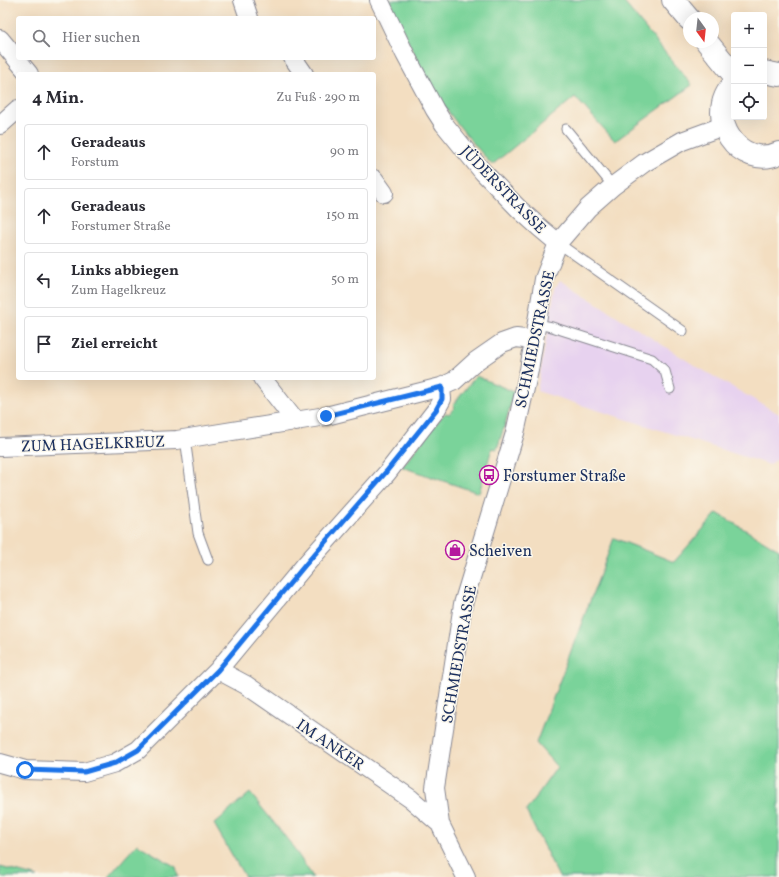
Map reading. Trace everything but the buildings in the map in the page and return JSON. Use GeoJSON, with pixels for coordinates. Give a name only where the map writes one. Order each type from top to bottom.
{"type":"FeatureCollection","features":[{"type":"Feature","properties":{"kind":"main road"},"geometry":{"type":"LineString","coordinates":[[673,0],[683,12]]}},
{"type":"Feature","properties":{"kind":"main road"},"geometry":{"type":"LineString","coordinates":[[712,48],[731,71]]}},
{"type":"Feature","properties":{"kind":"main road"},"geometry":{"type":"LineString","coordinates":[[767,73],[779,75]]}},
{"type":"Feature","properties":{"kind":"main road"},"geometry":{"type":"LineString","coordinates":[[731,87],[724,101],[722,113],[723,126],[729,138],[738,147],[750,154],[762,156],[779,153]]}},
{"type":"Feature","properties":{"kind":"street"},"geometry":{"type":"LineString","coordinates":[[243,0],[248,16]]}},
{"type":"Feature","properties":{"kind":"street","name":"JÜDERSTRASSE"},"geometry":{"type":"LineString","coordinates":[[379,0],[412,68],[444,124],[483,172],[519,209],[558,243]]}},
{"type":"Feature","properties":{"kind":"street"},"geometry":{"type":"LineString","coordinates":[[0,39],[16,58]]}},
{"type":"Feature","properties":{"kind":"street"},"geometry":{"type":"LineString","coordinates":[[17,60],[27,72]]}},
{"type":"Feature","properties":{"kind":"street"},"geometry":{"type":"LineString","coordinates":[[294,60],[303,72]]}},
{"type":"Feature","properties":{"kind":"street"},"geometry":{"type":"LineString","coordinates":[[0,125],[16,110]]}},
{"type":"Feature","properties":{"kind":"street"},"geometry":{"type":"LineString","coordinates":[[558,243],[588,208],[613,186],[644,163],[682,141],[723,126]]}},
{"type":"Feature","properties":{"kind":"street","name":"SCHMIEDSTRASSE"},"geometry":{"type":"LineString","coordinates":[[466,877],[440,824],[435,788],[463,604],[515,433],[529,370],[544,279],[558,243]]}},
{"type":"Feature","properties":{"kind":"street"},"geometry":{"type":"LineString","coordinates":[[1,762],[25,770],[84,772],[115,763],[138,750],[218,670],[306,564],[386,472],[436,410],[442,399],[442,387],[454,381],[476,361],[502,343],[535,332]]}},
{"type":"Feature","properties":{"kind":"street"},"geometry":{"type":"LineString","coordinates":[[264,380],[296,422]]}},
{"type":"Feature","properties":{"kind":"street","name":"ZUM HAGELKREUZ"},"geometry":{"type":"LineString","coordinates":[[0,447],[177,440],[326,416],[442,387]]}},
{"type":"Feature","properties":{"kind":"street","name":"IM ANKER"},"geometry":{"type":"LineString","coordinates":[[218,670],[246,685],[411,799],[440,824]]}},
{"type":"Feature","properties":{"kind":"lane"},"geometry":{"type":"LineString","coordinates":[[566,129],[613,186]]}},
{"type":"Feature","properties":{"kind":"lane","name":"JÜDERSTRASSE"},"geometry":{"type":"LineString","coordinates":[[558,243],[683,331]]}},
{"type":"Feature","properties":{"kind":"lane"},"geometry":{"type":"LineString","coordinates":[[535,332],[552,327],[652,359],[665,371],[670,388]]}},
{"type":"Feature","properties":{"kind":"lane","name":"ZUM HAGELKREUZ"},"geometry":{"type":"LineString","coordinates":[[185,438],[198,534],[208,560]]}},
{"type":"Feature","properties":{"kind":"shaded area"},"geometry":{"type":"Polygon","coordinates":[[[560,280],[694,365],[779,414],[779,457],[770,465],[537,391],[555,289],[560,280]]]}},
{"type":"Feature","properties":{"kind":"green space"},"geometry":{"type":"Polygon","coordinates":[[[389,0],[622,0],[692,85],[615,141],[575,97],[492,165],[466,135],[434,91],[389,0]]]}},
{"type":"Feature","properties":{"kind":"green space"},"geometry":{"type":"Polygon","coordinates":[[[476,376],[514,392],[497,449],[492,448],[479,493],[402,467],[442,416],[446,413],[449,414],[455,407],[453,405],[476,376]]]}},
{"type":"Feature","properties":{"kind":"green space"},"geometry":{"type":"Polygon","coordinates":[[[717,513],[779,550],[779,877],[559,877],[526,811],[557,767],[536,743],[614,538],[674,562],[717,513]]]}},
{"type":"Feature","properties":{"kind":"green space"},"geometry":{"type":"Polygon","coordinates":[[[250,793],[291,844],[313,877],[245,877],[214,824],[250,793]]]}},
{"type":"Feature","properties":{"kind":"green space"},"geometry":{"type":"Polygon","coordinates":[[[137,844],[176,867],[178,877],[108,877],[137,844]]]}},
{"type":"Feature","properties":{"kind":"green space"},"geometry":{"type":"Polygon","coordinates":[[[0,867],[38,877],[0,877],[0,867]]]}},
{"type":"Feature","properties":{"kind":"place","name":"Forstumer Straße"},"geometry":{"type":"Point","coordinates":[489,475]}},
{"type":"Feature","properties":{"kind":"place","name":"Scheiven"},"geometry":{"type":"Point","coordinates":[455,550]}},
{"type":"Feature","properties":{"kind":"route"},"geometry":{"type":"LineString","coordinates":[[25,770],[84,772],[115,763],[138,750],[218,670],[306,564],[386,472],[436,410],[442,399],[442,387],[326,416]]}}]}
